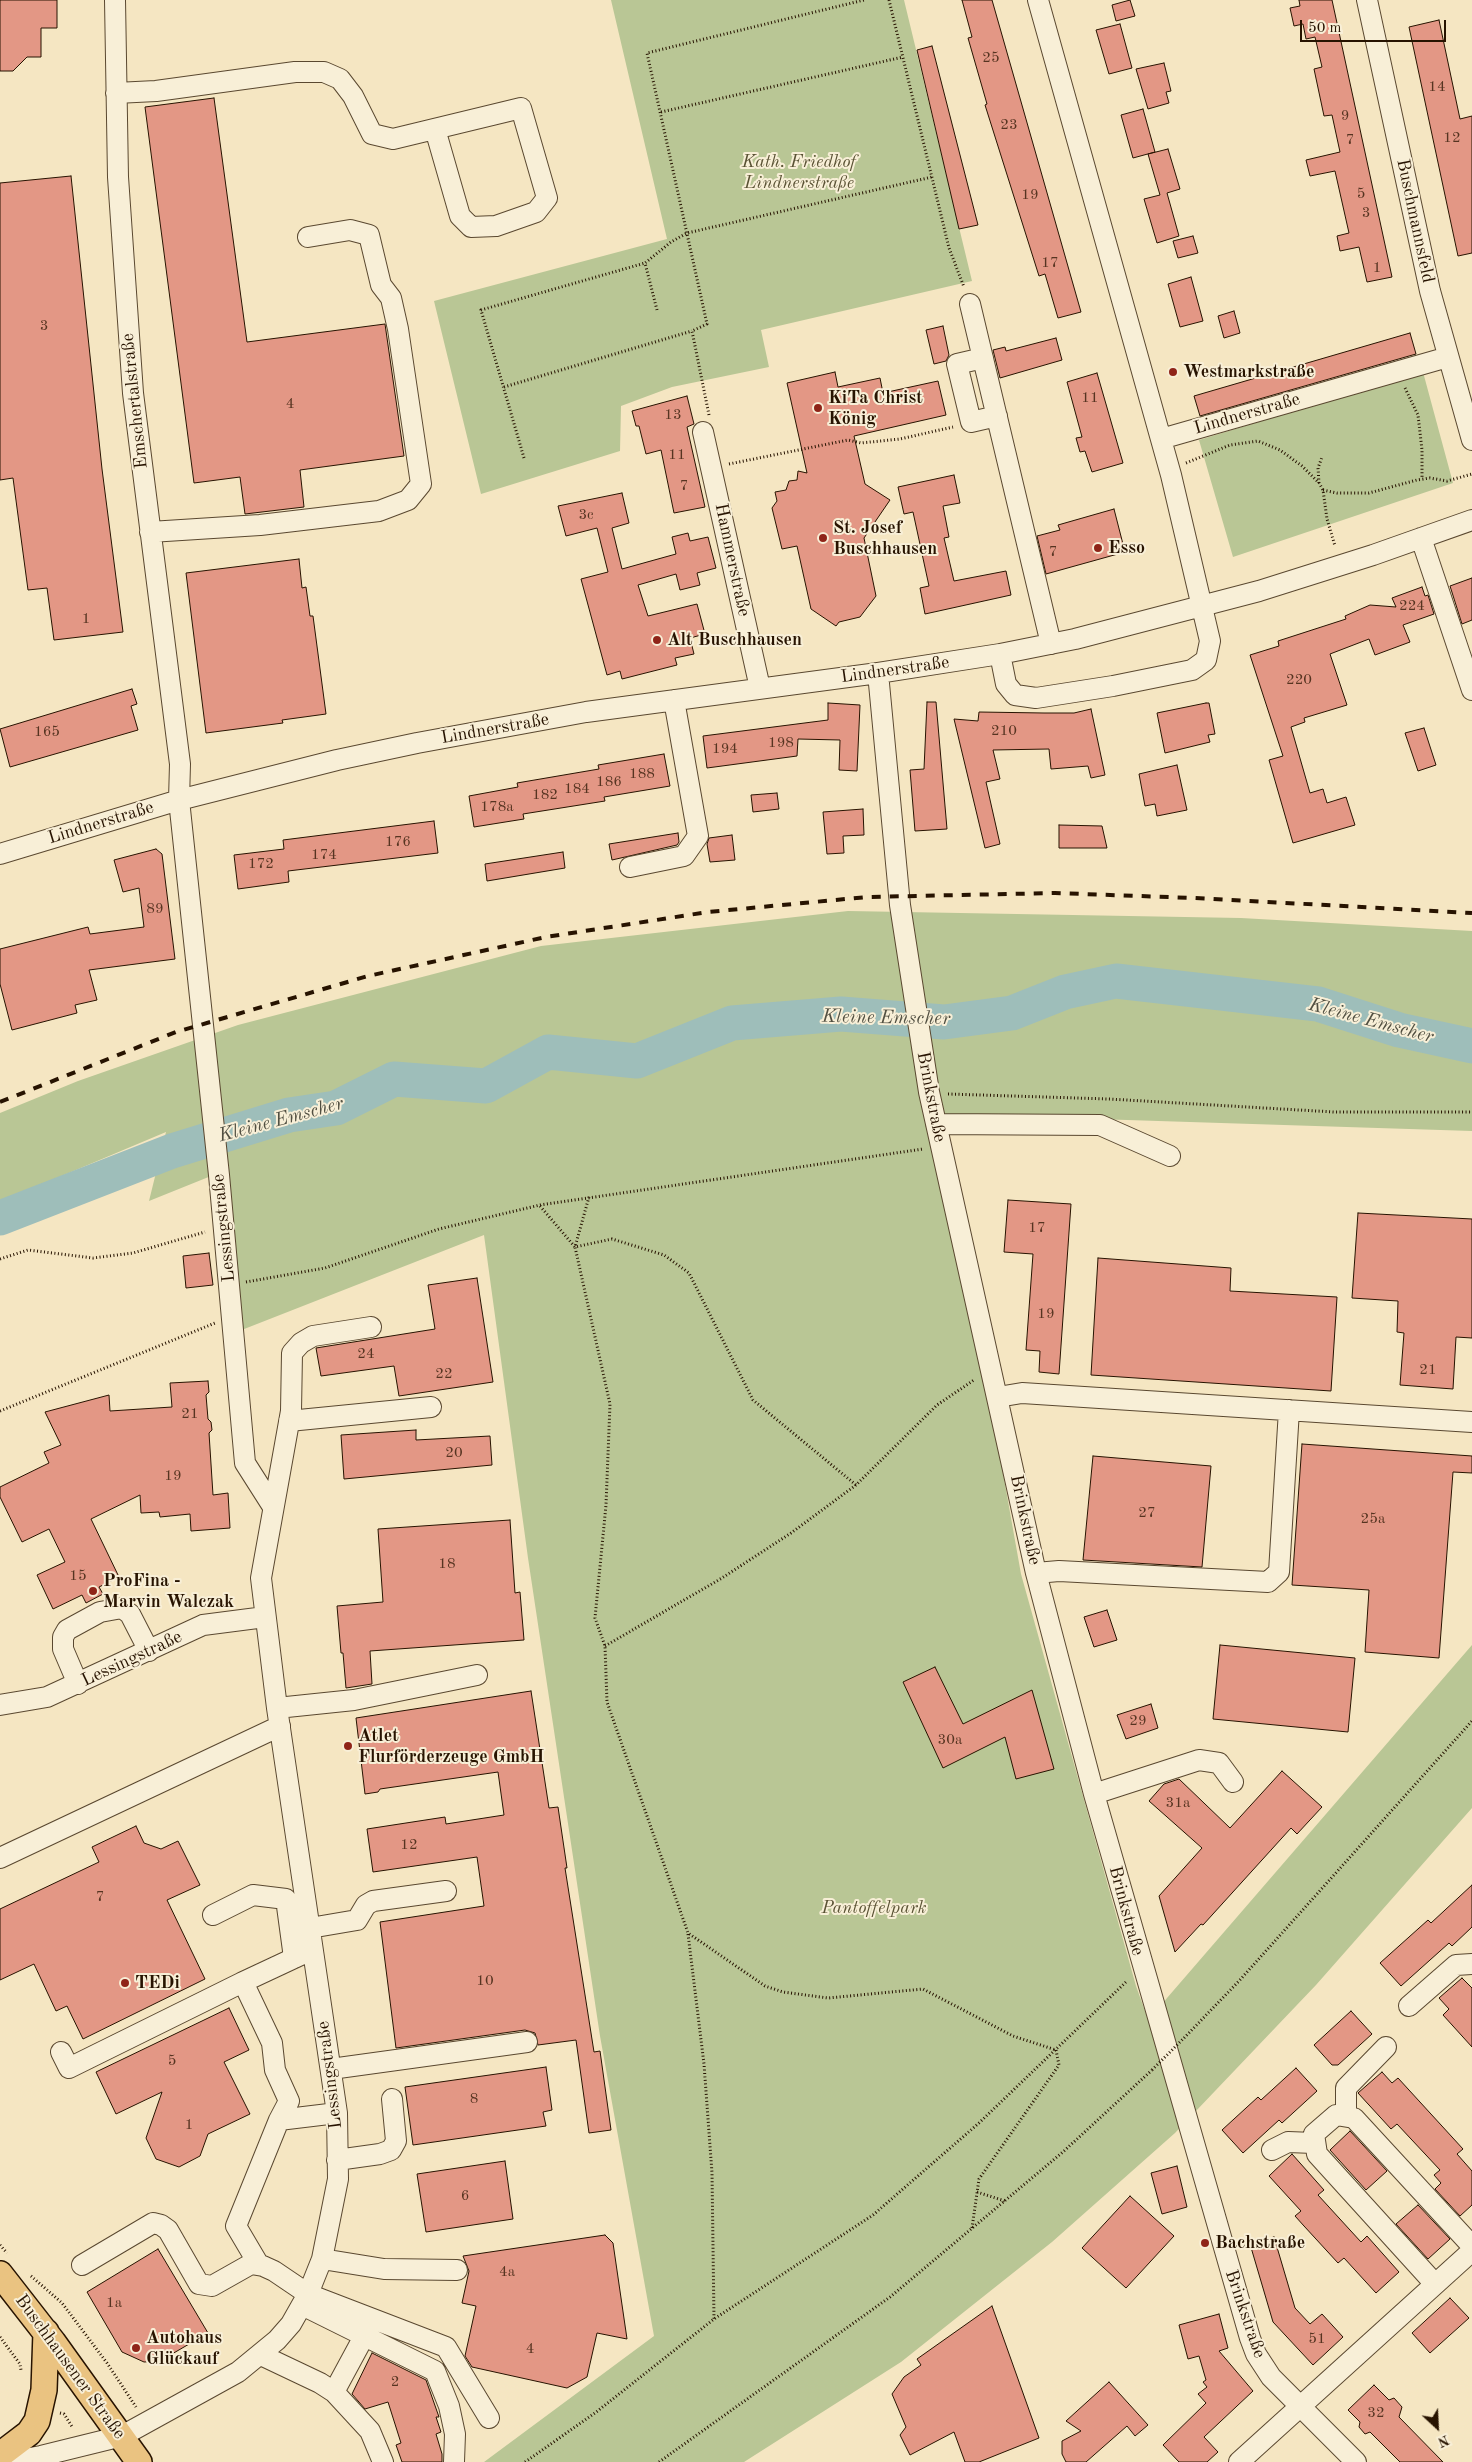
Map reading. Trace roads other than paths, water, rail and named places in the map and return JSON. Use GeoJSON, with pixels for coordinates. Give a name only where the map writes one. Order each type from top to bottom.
{"type":"FeatureCollection","features":[{"type":"Feature","properties":{"kind":"main road","name":"Buschhausener Straße"},"geometry":{"type":"LineString","coordinates":[[6,2267],[46,2332],[139,2462]]}},
{"type":"Feature","properties":{"kind":"main road"},"geometry":{"type":"LineString","coordinates":[[0,2454],[29,2433],[37,2421],[44,2390],[46,2332]]}},
{"type":"Feature","properties":{"kind":"street","name":"Emschertalstraße"},"geometry":{"type":"LineString","coordinates":[[115,0],[118,177],[131,373],[180,764],[180,800]]}},
{"type":"Feature","properties":{"kind":"street"},"geometry":{"type":"LineString","coordinates":[[1000,654],[1006,684],[1015,695],[1036,698],[1113,686],[1192,670],[1206,660],[1210,641],[1170,470],[1038,0]]}},
{"type":"Feature","properties":{"kind":"street","name":"Buschmannsfeld"},"geometry":{"type":"LineString","coordinates":[[1367,0],[1430,291],[1472,440]]}},
{"type":"Feature","properties":{"kind":"street"},"geometry":{"type":"LineString","coordinates":[[116,93],[156,91],[312,71],[324,72],[340,79],[353,96],[372,134],[393,139],[521,108],[547,198],[536,212],[496,226],[471,227],[460,216],[435,129]]}},
{"type":"Feature","properties":{"kind":"street"},"geometry":{"type":"LineString","coordinates":[[150,532],[260,525],[379,511],[408,500],[421,484],[398,329],[391,298],[381,285],[369,235],[350,230],[308,237]]}},
{"type":"Feature","properties":{"kind":"street"},"geometry":{"type":"LineString","coordinates":[[970,304],[1051,644]]}},
{"type":"Feature","properties":{"kind":"street","name":"Lindnerstraße"},"geometry":{"type":"LineString","coordinates":[[1161,439],[1448,357]]}},
{"type":"Feature","properties":{"kind":"street"},"geometry":{"type":"LineString","coordinates":[[983,358],[957,364],[970,422],[997,416]]}},
{"type":"Feature","properties":{"kind":"street","name":"Hammerstraße"},"geometry":{"type":"LineString","coordinates":[[703,432],[760,688]]}},
{"type":"Feature","properties":{"kind":"street","name":"Lindnerstraße"},"geometry":{"type":"LineString","coordinates":[[0,854],[180,800],[337,760],[417,744],[550,718],[878,673],[1051,644],[1203,607],[1341,566],[1472,520]]}},
{"type":"Feature","properties":{"kind":"street"},"geometry":{"type":"LineString","coordinates":[[1421,538],[1472,690]]}},
{"type":"Feature","properties":{"kind":"street","name":"Brinkstraße"},"geometry":{"type":"LineString","coordinates":[[878,673],[906,952],[929,1092],[1036,1573],[1094,1794],[1142,1967],[1256,2354],[1271,2377],[1356,2462]]}},
{"type":"Feature","properties":{"kind":"street"},"geometry":{"type":"LineString","coordinates":[[630,867],[684,856],[698,836],[674,700]]}},
{"type":"Feature","properties":{"kind":"street","name":"Lessingstraße"},"geometry":{"type":"LineString","coordinates":[[7,2462],[41,2456],[122,2436],[214,2386],[261,2355],[291,2324],[305,2300],[322,2259],[338,2179],[337,2113],[279,1717],[261,1578],[273,1507],[245,1463],[230,1285],[180,800]]}},
{"type":"Feature","properties":{"kind":"street"},"geometry":{"type":"LineString","coordinates":[[936,1124],[1100,1125],[1170,1156]]}},
{"type":"Feature","properties":{"kind":"street"},"geometry":{"type":"LineString","coordinates":[[273,1507],[289,1421],[292,1353],[301,1343],[313,1336],[371,1327]]}},
{"type":"Feature","properties":{"kind":"street"},"geometry":{"type":"LineString","coordinates":[[998,1396],[1022,1393],[1472,1422]]}},
{"type":"Feature","properties":{"kind":"street"},"geometry":{"type":"LineString","coordinates":[[289,1421],[431,1407]]}},
{"type":"Feature","properties":{"kind":"street"},"geometry":{"type":"LineString","coordinates":[[1036,1573],[1059,1571],[1268,1582],[1279,1572],[1290,1410]]}},
{"type":"Feature","properties":{"kind":"street"},"geometry":{"type":"LineString","coordinates":[[78,1684],[63,1649],[63,1637],[67,1630],[100,1612],[122,1608],[130,1614],[149,1651]]}},
{"type":"Feature","properties":{"kind":"street","name":"Lessingstraße"},"geometry":{"type":"LineString","coordinates":[[0,1705],[47,1697],[204,1625],[265,1618]]}},
{"type":"Feature","properties":{"kind":"street"},"geometry":{"type":"LineString","coordinates":[[0,1858],[279,1717],[477,1676]]}},
{"type":"Feature","properties":{"kind":"street"},"geometry":{"type":"LineString","coordinates":[[1094,1794],[1199,1760],[1219,1763],[1233,1782]]}},
{"type":"Feature","properties":{"kind":"street"},"geometry":{"type":"LineString","coordinates":[[310,1928],[356,1920],[366,1905],[373,1901],[446,1891]]}},
{"type":"Feature","properties":{"kind":"street"},"geometry":{"type":"LineString","coordinates":[[213,1915],[254,1895],[286,1899],[305,1892]]}},
{"type":"Feature","properties":{"kind":"street"},"geometry":{"type":"LineString","coordinates":[[286,1899],[294,1958]]}},
{"type":"Feature","properties":{"kind":"street"},"geometry":{"type":"LineString","coordinates":[[61,2052],[69,2068],[313,1949]]}},
{"type":"Feature","properties":{"kind":"street"},"geometry":{"type":"LineString","coordinates":[[1409,2006],[1456,1965],[1472,1964]]}},
{"type":"Feature","properties":{"kind":"street"},"geometry":{"type":"LineString","coordinates":[[243,1982],[272,2043],[275,2070],[290,2101],[279,2120],[236,2226],[259,2265]]}},
{"type":"Feature","properties":{"kind":"street"},"geometry":{"type":"LineString","coordinates":[[331,2070],[527,2042]]}},
{"type":"Feature","properties":{"kind":"street"},"geometry":{"type":"LineString","coordinates":[[1346,2116],[1346,2088],[1386,2048]]}},
{"type":"Feature","properties":{"kind":"street"},"geometry":{"type":"LineString","coordinates":[[337,2160],[380,2154],[391,2150],[396,2141],[392,2099]]}},
{"type":"Feature","properties":{"kind":"street"},"geometry":{"type":"LineString","coordinates":[[279,2120],[337,2113]]}},
{"type":"Feature","properties":{"kind":"street"},"geometry":{"type":"LineString","coordinates":[[1435,2284],[1317,2154],[1314,2134],[1336,2115],[1354,2118],[1472,2246]]}},
{"type":"Feature","properties":{"kind":"street"},"geometry":{"type":"LineString","coordinates":[[1272,2150],[1288,2142],[1314,2144]]}},
{"type":"Feature","properties":{"kind":"street"},"geometry":{"type":"LineString","coordinates":[[82,2265],[153,2223],[161,2225],[168,2230],[199,2284],[212,2286],[251,2264],[274,2271],[305,2300],[367,2337],[435,2371],[449,2406],[456,2434],[454,2462]]}},
{"type":"Feature","properties":{"kind":"street"},"geometry":{"type":"LineString","coordinates":[[1239,2462],[1472,2251]]}},
{"type":"Feature","properties":{"kind":"street"},"geometry":{"type":"LineString","coordinates":[[322,2259],[384,2269],[456,2270]]}},
{"type":"Feature","properties":{"kind":"street"},"geometry":{"type":"LineString","coordinates":[[305,2300],[446,2347],[489,2418]]}},
{"type":"Feature","properties":{"kind":"street"},"geometry":{"type":"LineString","coordinates":[[334,2392],[361,2342],[367,2337]]}},
{"type":"Feature","properties":{"kind":"street"},"geometry":{"type":"LineString","coordinates":[[261,2355],[320,2383],[334,2392],[370,2431],[383,2462]]}},
{"type":"Feature","properties":{"kind":"waterway","name":"Kleine Emscher"},"geometry":{"type":"LineString","coordinates":[[0,1218],[172,1151],[289,1115],[336,1108],[394,1079],[486,1086],[548,1052],[637,1061],[732,1023],[841,1014],[944,1022],[1012,1013],[1065,992],[1116,981],[1318,1004],[1399,1030],[1472,1046]]}},
{"type":"Feature","properties":{"kind":"railway"},"geometry":{"type":"LineString","coordinates":[[0,1102],[176,1032],[368,976],[546,937],[708,912],[867,897],[1055,893],[1195,898],[1472,913]]}},
{"type":"Feature","properties":{"kind":"place","name":"Westmarkstraße"},"geometry":{"type":"Point","coordinates":[1173,372]}},
{"type":"Feature","properties":{"kind":"place","name":"KiTa Christ König"},"geometry":{"type":"Point","coordinates":[818,408]}},
{"type":"Feature","properties":{"kind":"place","name":"St. Josef Buschhausen"},"geometry":{"type":"Point","coordinates":[823,538]}},
{"type":"Feature","properties":{"kind":"place","name":"Esso"},"geometry":{"type":"Point","coordinates":[1098,548]}},
{"type":"Feature","properties":{"kind":"place","name":"Alt Buschhausen"},"geometry":{"type":"Point","coordinates":[657,640]}},
{"type":"Feature","properties":{"kind":"place","name":"ProFina - Marvin Walczak"},"geometry":{"type":"Point","coordinates":[93,1591]}},
{"type":"Feature","properties":{"kind":"place","name":"Atlet Flurförderzeuge GmbH"},"geometry":{"type":"Point","coordinates":[348,1746]}},
{"type":"Feature","properties":{"kind":"place","name":"TEDi"},"geometry":{"type":"Point","coordinates":[125,1983]}},
{"type":"Feature","properties":{"kind":"place","name":"Bachstraße"},"geometry":{"type":"Point","coordinates":[1205,2243]}},
{"type":"Feature","properties":{"kind":"place","name":"Autohaus Glückauf"},"geometry":{"type":"Point","coordinates":[136,2348]}},
{"type":"Feature","properties":{"kind":"park label","name":"Kath. Friedhof Lindnerstraße"},"geometry":{"type":"Point","coordinates":[799,172]}},
{"type":"Feature","properties":{"kind":"park label","name":"Pantoffelpark"},"geometry":{"type":"Point","coordinates":[874,1908]}}]}
